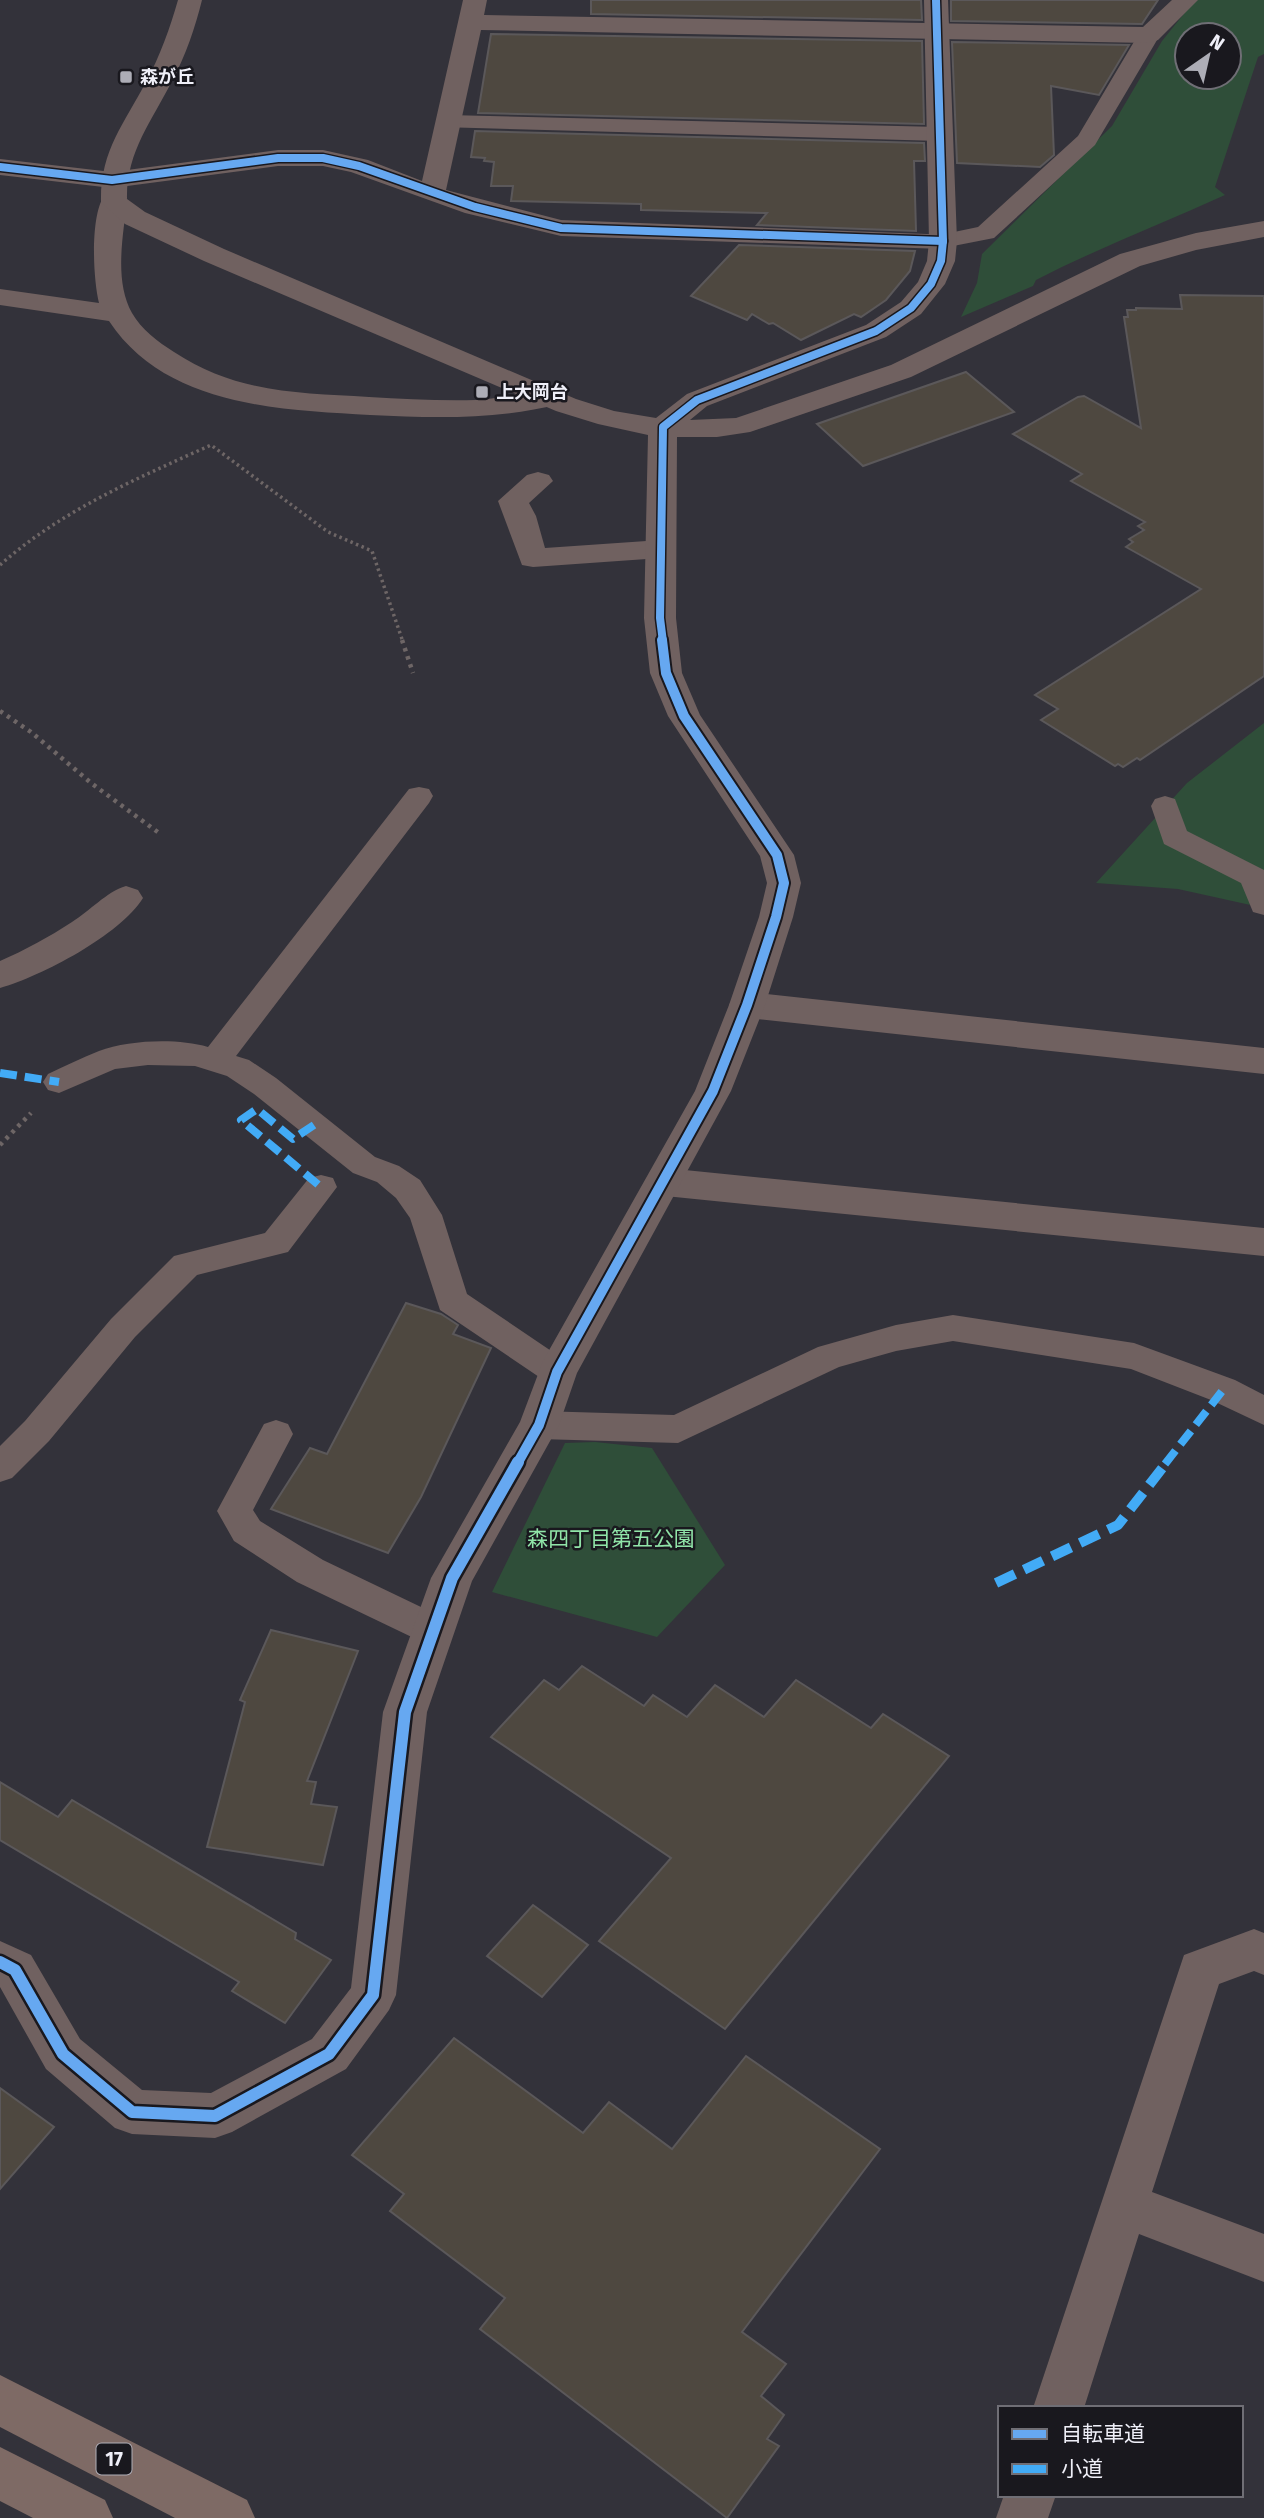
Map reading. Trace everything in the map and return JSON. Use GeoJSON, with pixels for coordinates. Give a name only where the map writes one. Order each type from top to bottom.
{"type":"FeatureCollection","features":[{"type":"Feature","properties":{"kind":"main road","name":"17"},"geometry":{"type":"LineString","coordinates":[[0,2400],[229,2518]]}},
{"type":"Feature","properties":{"kind":"main road"},"geometry":{"type":"LineString","coordinates":[[0,2473],[88,2518]]}},
{"type":"Feature","properties":{"kind":"street"},"geometry":{"type":"LineString","coordinates":[[190,0],[181,35],[158,84],[122,146],[113,191],[110,228],[110,286],[117,314],[146,346],[168,362],[242,394],[336,404],[455,408],[509,406],[550,398]]}},
{"type":"Feature","properties":{"kind":"street"},"geometry":{"type":"LineString","coordinates":[[0,1962],[15,1970],[63,2054],[132,2112],[215,2116],[329,2054],[373,1995],[405,1712],[452,1578],[539,1425],[557,1372],[665,1182],[713,1091],[747,1005],[776,918],[784,883],[777,855],[684,716],[666,673],[661,643],[660,458],[663,428],[697,400],[876,331],[911,308],[931,284],[941,261],[943,240],[936,0]]}},
{"type":"Feature","properties":{"kind":"street"},"geometry":{"type":"LineString","coordinates":[[432,194],[473,11],[937,30],[1149,35],[1186,0]]}},
{"type":"Feature","properties":{"kind":"street"},"geometry":{"type":"LineString","coordinates":[[0,167],[113,191],[278,158],[323,158],[359,166],[432,194],[561,228],[943,240]]}},
{"type":"Feature","properties":{"kind":"street"},"geometry":{"type":"LineString","coordinates":[[113,191],[135,218],[214,255],[603,419],[663,428],[714,429],[740,426],[901,371],[1130,260],[1168,247],[1264,229]]}},
{"type":"Feature","properties":{"kind":"street"},"geometry":{"type":"LineString","coordinates":[[0,297],[117,314]]}},
{"type":"Feature","properties":{"kind":"street"},"geometry":{"type":"LineString","coordinates":[[538,481],[513,501],[521,516],[533,558],[660,550]]}},
{"type":"Feature","properties":{"kind":"street"},"geometry":{"type":"LineString","coordinates":[[0,976],[30,962],[113,911],[126,898]]}},
{"type":"Feature","properties":{"kind":"street"},"geometry":{"type":"LineString","coordinates":[[747,1005],[1264,1061]]}},
{"type":"Feature","properties":{"kind":"street"},"geometry":{"type":"LineString","coordinates":[[665,1182],[1264,1242]]}},
{"type":"Feature","properties":{"kind":"street"},"geometry":{"type":"LineString","coordinates":[[1059,2406],[1200,1970],[1254,1951],[1264,1954]]}},
{"type":"Feature","properties":{"kind":"street"},"geometry":{"type":"LineString","coordinates":[[1124,2205],[1264,2258]]}},
{"type":"Feature","properties":{"kind":"street"},"geometry":{"type":"LineString","coordinates":[[1022,2518],[1029,2497]]}},
{"type":"Feature","properties":{"kind":"lane"},"geometry":{"type":"LineString","coordinates":[[943,240],[986,233],[1087,140],[1149,35]]}},
{"type":"Feature","properties":{"kind":"lane"},"geometry":{"type":"LineString","coordinates":[[448,122],[940,134]]}},
{"type":"Feature","properties":{"kind":"lane"},"geometry":{"type":"LineString","coordinates":[[215,1061],[419,796]]}},
{"type":"Feature","properties":{"kind":"lane"},"geometry":{"type":"LineString","coordinates":[[1166,806],[1174,837],[1254,877],[1264,905]]}},
{"type":"Feature","properties":{"kind":"lane"},"geometry":{"type":"LineString","coordinates":[[59,1082],[110,1059],[148,1055],[196,1055],[238,1068],[265,1086],[364,1165],[388,1174],[408,1189],[426,1215],[452,1301],[557,1372]]}},
{"type":"Feature","properties":{"kind":"lane"},"geometry":{"type":"LineString","coordinates":[[2,1461],[37,1431],[123,1328],[186,1265],[276,1243],[321,1187]]}},
{"type":"Feature","properties":{"kind":"lane"},"geometry":{"type":"LineString","coordinates":[[539,1425],[678,1429],[830,1356],[896,1338],[953,1328],[1134,1356],[1223,1390],[1264,1411]]}},
{"type":"Feature","properties":{"kind":"lane"},"geometry":{"type":"LineString","coordinates":[[276,1434],[235,1511],[247,1531],[310,1571],[433,1630]]}},
{"type":"Feature","properties":{"kind":"path"},"geometry":{"type":"LineString","coordinates":[[0,565],[45,527],[90,502],[211,444],[328,532],[372,551],[413,673]]}},
{"type":"Feature","properties":{"kind":"path"},"geometry":{"type":"LineString","coordinates":[[0,710],[31,732],[91,783],[159,832]]}},
{"type":"Feature","properties":{"kind":"green space"},"geometry":{"type":"Polygon","coordinates":[[[1195,0],[1264,0],[1264,54],[1258,57],[1215,187],[1225,195],[1083,257],[1036,280],[1033,286],[961,317],[977,283],[982,254],[1112,126],[1162,41],[1173,27],[1173,91],[1243,91],[1243,21],[1178,21],[1195,0]]]}},
{"type":"Feature","properties":{"kind":"green space"},"geometry":{"type":"Polygon","coordinates":[[[1264,723],[1264,908],[1178,889],[1096,883],[1187,783],[1264,723]]]}},
{"type":"Feature","properties":{"kind":"green space","name":"森四丁目第五公園"},"geometry":{"type":"Polygon","coordinates":[[[595,1442],[652,1448],[725,1565],[657,1637],[492,1592],[565,1443],[595,1442]]]}},
{"type":"Feature","properties":{"kind":"building"},"geometry":{"type":"Polygon","coordinates":[[[591,0],[921,0],[922,20],[591,14],[591,0]]]}},
{"type":"Feature","properties":{"kind":"building"},"geometry":{"type":"Polygon","coordinates":[[[951,0],[1158,0],[1142,24],[951,21],[951,0]]]}},
{"type":"Feature","properties":{"kind":"building"},"geometry":{"type":"Polygon","coordinates":[[[491,34],[922,41],[924,124],[478,113],[491,34]]]}},
{"type":"Feature","properties":{"kind":"building"},"geometry":{"type":"Polygon","coordinates":[[[952,42],[1129,45],[1099,95],[1051,86],[1054,155],[1040,167],[957,163],[952,42]]]}},
{"type":"Feature","properties":{"kind":"building"},"geometry":{"type":"Polygon","coordinates":[[[475,131],[924,143],[925,161],[914,161],[916,231],[757,225],[767,213],[641,210],[641,204],[511,201],[513,186],[491,186],[494,162],[471,157],[475,131]]]}},
{"type":"Feature","properties":{"kind":"building"},"geometry":{"type":"Polygon","coordinates":[[[739,245],[915,251],[910,271],[886,300],[861,317],[854,314],[801,340],[752,314],[747,320],[691,296],[739,245]]]}},
{"type":"Feature","properties":{"kind":"building"},"geometry":{"type":"Polygon","coordinates":[[[1180,295],[1264,296],[1264,676],[1140,760],[1137,758],[1123,767],[1118,764],[1115,766],[1041,720],[1058,709],[1035,695],[1201,589],[1126,547],[1133,542],[1129,539],[1144,530],[1138,526],[1145,522],[1071,481],[1082,474],[1013,434],[1084,396],[1141,428],[1124,317],[1128,317],[1127,310],[1136,308],[1182,309],[1180,295]]]}},
{"type":"Feature","properties":{"kind":"building"},"geometry":{"type":"Polygon","coordinates":[[[966,372],[1014,412],[863,466],[817,424],[966,372]]]}},
{"type":"Feature","properties":{"kind":"building"},"geometry":{"type":"Polygon","coordinates":[[[406,1303],[441,1314],[458,1325],[453,1334],[491,1348],[421,1497],[388,1553],[271,1509],[310,1448],[327,1454],[406,1303]]]}},
{"type":"Feature","properties":{"kind":"building"},"geometry":{"type":"Polygon","coordinates":[[[271,1630],[358,1651],[307,1781],[316,1782],[311,1804],[337,1807],[323,1865],[207,1847],[245,1702],[240,1700],[271,1630]]]}},
{"type":"Feature","properties":{"kind":"building"},"geometry":{"type":"Polygon","coordinates":[[[582,1666],[644,1706],[653,1695],[687,1717],[715,1685],[764,1717],[796,1680],[871,1728],[883,1714],[949,1756],[725,2029],[599,1941],[671,1858],[491,1737],[544,1680],[559,1690],[582,1666]]]}},
{"type":"Feature","properties":{"kind":"building"},"geometry":{"type":"Polygon","coordinates":[[[0,1782],[58,1817],[72,1800],[296,1933],[295,1939],[331,1960],[285,2023],[232,1991],[239,1982],[0,1840],[0,1782]]]}},
{"type":"Feature","properties":{"kind":"building"},"geometry":{"type":"Polygon","coordinates":[[[533,1905],[588,1945],[542,1997],[487,1956],[533,1905]]]}},
{"type":"Feature","properties":{"kind":"building"},"geometry":{"type":"Polygon","coordinates":[[[454,2038],[583,2133],[609,2102],[672,2149],[746,2056],[880,2149],[742,2332],[786,2364],[761,2396],[784,2415],[767,2439],[779,2446],[727,2518],[480,2329],[505,2298],[390,2211],[404,2194],[352,2155],[454,2038]]]}},
{"type":"Feature","properties":{"kind":"building"},"geometry":{"type":"Polygon","coordinates":[[[0,2088],[54,2127],[0,2189],[0,2088]]]}},
{"type":"Feature","properties":{"kind":"marked path"},"geometry":{"type":"LineString","coordinates":[[0,1073],[59,1082]]}},
{"type":"Feature","properties":{"kind":"marked path"},"geometry":{"type":"LineString","coordinates":[[314,1125],[293,1139],[257,1109],[241,1120],[321,1187]]}},
{"type":"Feature","properties":{"kind":"marked path"},"geometry":{"type":"LineString","coordinates":[[996,1583],[1118,1525],[1223,1390]]}},
{"type":"Feature","properties":{"kind":"cycle path"},"geometry":{"type":"LineString","coordinates":[[0,1962],[15,1970],[63,2054],[132,2112],[215,2116],[329,2054],[373,1995],[405,1712],[452,1578],[539,1425],[557,1372],[713,1091],[747,1005],[776,917],[784,883],[777,855],[684,716],[666,673],[660,618],[663,427],[697,400],[876,331],[911,308],[931,284],[941,261],[943,241],[936,0]]}},
{"type":"Feature","properties":{"kind":"cycle path"},"geometry":{"type":"LineString","coordinates":[[0,167],[112,180],[278,158],[323,158],[359,166],[475,207],[561,228],[943,241]]}},
{"type":"Feature","properties":{"kind":"place","name":"森が丘"},"geometry":{"type":"Point","coordinates":[126,77]}},
{"type":"Feature","properties":{"kind":"place","name":"上大岡台"},"geometry":{"type":"Point","coordinates":[482,392]}}]}
